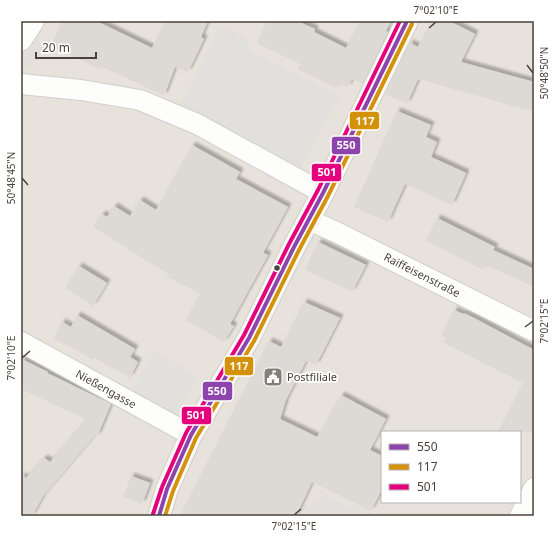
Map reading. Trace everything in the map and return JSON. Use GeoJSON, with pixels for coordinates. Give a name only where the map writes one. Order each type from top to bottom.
{"type":"FeatureCollection","features":[{"type":"Feature","properties":{"kind":"street"},"geometry":{"type":"LineString","coordinates":[[21,41],[34,21]]}},
{"type":"Feature","properties":{"kind":"street"},"geometry":{"type":"LineString","coordinates":[[159,516],[167,490],[190,435],[248,338],[323,193],[407,21]]}},
{"type":"Feature","properties":{"kind":"street"},"geometry":{"type":"LineString","coordinates":[[21,84],[81,90],[140,100],[197,124],[323,193]]}},
{"type":"Feature","properties":{"kind":"street","name":"Raiffeisenstraße"},"geometry":{"type":"LineString","coordinates":[[309,220],[534,331]]}},
{"type":"Feature","properties":{"kind":"street","name":"Nießengasse"},"geometry":{"type":"LineString","coordinates":[[21,342],[190,435]]}},
{"type":"Feature","properties":{"kind":"street"},"geometry":{"type":"LineString","coordinates":[[520,516],[534,488]]}},
{"type":"Feature","properties":{"kind":"shaded area"},"geometry":{"type":"Polygon","coordinates":[[[21,21],[534,21],[534,516],[21,516],[21,21]]]}},
{"type":"Feature","properties":{"kind":"shaded area"},"geometry":{"type":"Polygon","coordinates":[[[220,26],[248,39],[245,48],[340,97],[297,175],[177,110],[220,26]]]}},
{"type":"Feature","properties":{"kind":"shaded area"},"geometry":{"type":"Polygon","coordinates":[[[35,39],[46,45],[33,69],[22,63],[35,39]]]}},
{"type":"Feature","properties":{"kind":"shaded area"},"geometry":{"type":"Polygon","coordinates":[[[310,234],[315,237],[293,283],[287,281],[310,234]]]}},
{"type":"Feature","properties":{"kind":"shaded area"},"geometry":{"type":"Polygon","coordinates":[[[153,351],[197,376],[177,415],[132,391],[153,351]]]}},
{"type":"Feature","properties":{"kind":"shaded area"},"geometry":{"type":"Polygon","coordinates":[[[326,495],[352,508],[354,504],[378,516],[296,516],[300,502],[309,507],[326,495]]]}},
{"type":"Feature","properties":{"kind":"building"},"geometry":{"type":"Polygon","coordinates":[[[62,21],[96,21],[152,48],[165,21],[208,21],[201,37],[204,39],[188,72],[175,67],[164,96],[101,66],[100,69],[51,46],[62,21]]]}},
{"type":"Feature","properties":{"kind":"building"},"geometry":{"type":"Polygon","coordinates":[[[267,21],[297,21],[315,29],[314,32],[346,48],[360,21],[391,21],[386,31],[388,32],[363,84],[352,79],[348,87],[339,83],[336,88],[297,69],[300,64],[257,43],[267,21]]]}},
{"type":"Feature","properties":{"kind":"building"},"geometry":{"type":"Polygon","coordinates":[[[431,21],[449,21],[475,34],[461,62],[534,82],[534,112],[418,79],[407,104],[385,94],[410,43],[418,47],[431,21]]]}},
{"type":"Feature","properties":{"kind":"building"},"geometry":{"type":"Polygon","coordinates":[[[397,111],[431,125],[426,137],[437,142],[431,157],[466,173],[452,205],[405,184],[388,222],[354,207],[397,111]]]}},
{"type":"Feature","properties":{"kind":"building"},"geometry":{"type":"Polygon","coordinates":[[[192,145],[240,172],[236,179],[288,207],[263,253],[268,255],[230,324],[234,326],[224,342],[186,320],[200,294],[166,276],[171,276],[93,227],[102,214],[107,217],[114,206],[130,216],[140,200],[156,210],[192,145]]]}},
{"type":"Feature","properties":{"kind":"building"},"geometry":{"type":"Polygon","coordinates":[[[437,218],[495,247],[493,250],[534,269],[534,287],[486,265],[483,270],[426,241],[437,218]]]}},
{"type":"Feature","properties":{"kind":"building"},"geometry":{"type":"Polygon","coordinates":[[[318,242],[366,265],[352,292],[305,270],[318,242]]]}},
{"type":"Feature","properties":{"kind":"building"},"geometry":{"type":"Polygon","coordinates":[[[79,266],[107,283],[93,306],[65,288],[79,266]]]}},
{"type":"Feature","properties":{"kind":"building"},"geometry":{"type":"Polygon","coordinates":[[[304,302],[340,318],[316,365],[306,361],[286,400],[280,419],[317,437],[341,395],[386,419],[370,450],[381,456],[381,491],[371,511],[312,482],[296,516],[180,516],[269,341],[281,347],[304,302]]]}},
{"type":"Feature","properties":{"kind":"building"},"geometry":{"type":"Polygon","coordinates":[[[454,310],[472,317],[534,350],[534,432],[499,431],[523,383],[444,343],[446,338],[441,336],[454,310]]]}},
{"type":"Feature","properties":{"kind":"building"},"geometry":{"type":"Polygon","coordinates":[[[77,315],[135,349],[130,357],[138,362],[130,378],[95,358],[93,360],[54,338],[62,322],[71,327],[77,315]]]}},
{"type":"Feature","properties":{"kind":"building"},"geometry":{"type":"Polygon","coordinates":[[[21,359],[111,404],[97,437],[95,435],[43,496],[32,516],[21,516],[21,476],[26,478],[44,458],[50,462],[87,420],[21,389],[21,359]]]}},
{"type":"Feature","properties":{"kind":"building"},"geometry":{"type":"Polygon","coordinates":[[[131,476],[150,483],[142,504],[123,497],[131,476]]]}},
{"type":"Feature","properties":{"kind":"transit line","name":"501"},"geometry":{"type":"LineString","coordinates":[[153,514],[162,487],[186,433],[244,335],[289,244],[318,190],[400,21]]}},
{"type":"Feature","properties":{"kind":"transit line","name":"550"},"geometry":{"type":"LineString","coordinates":[[159,516],[167,489],[191,435],[249,338],[294,247],[323,193],[407,21]]}},
{"type":"Feature","properties":{"kind":"transit line","name":"117"},"geometry":{"type":"LineString","coordinates":[[165,516],[173,491],[196,438],[254,341],[299,250],[328,196],[412,24]]}},
{"type":"Feature","properties":{"kind":"place","name":"Postfiliale"},"geometry":{"type":"Point","coordinates":[273,377]}}]}
